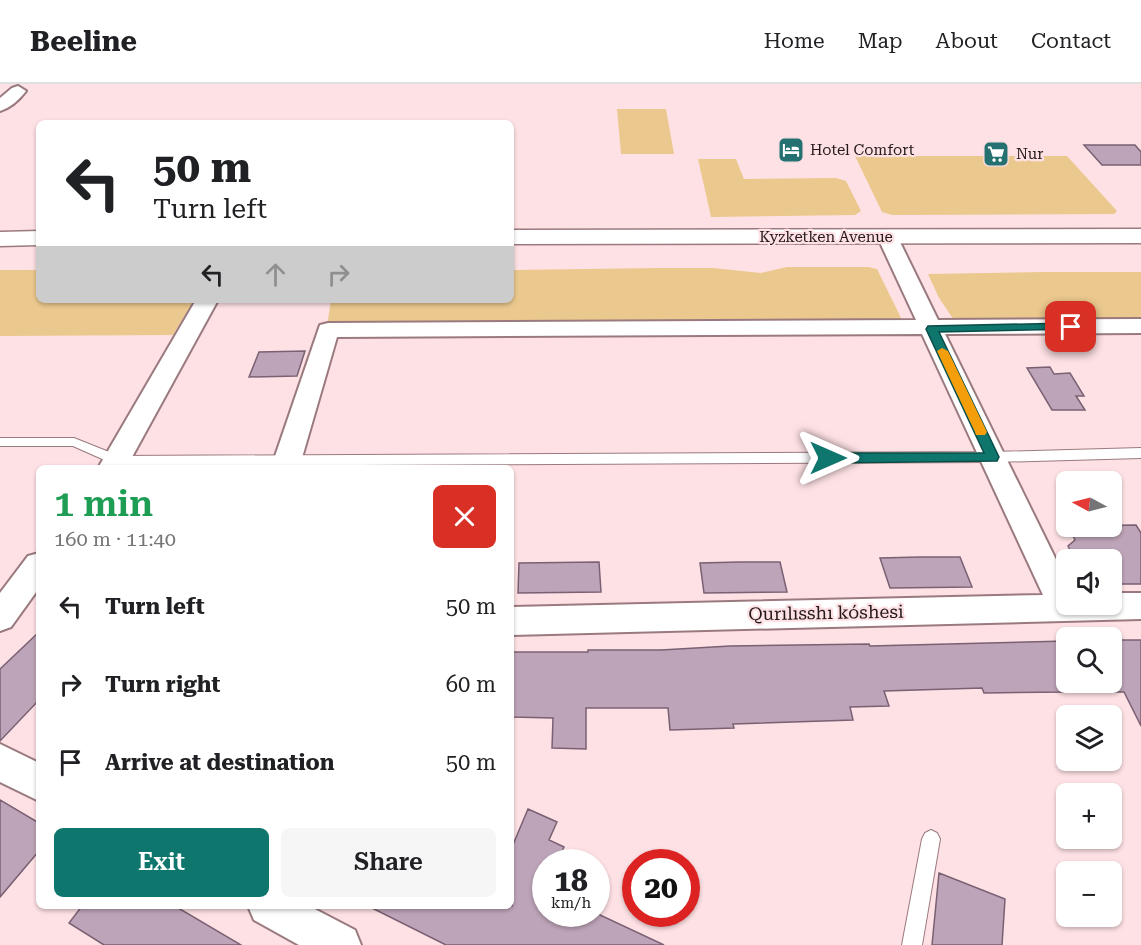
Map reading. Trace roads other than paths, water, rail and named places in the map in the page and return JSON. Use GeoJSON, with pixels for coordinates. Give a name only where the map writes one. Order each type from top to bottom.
{"type":"FeatureCollection","features":[{"type":"Feature","properties":{"kind":"street"},"geometry":{"type":"LineString","coordinates":[[0,90],[18,91],[0,106]]}},
{"type":"Feature","properties":{"kind":"street"},"geometry":{"type":"LineString","coordinates":[[887,236],[1056,591]]}},
{"type":"Feature","properties":{"kind":"street","name":"Kyzketken Avenue"},"geometry":{"type":"LineString","coordinates":[[514,237],[1141,236]]}},
{"type":"Feature","properties":{"kind":"street"},"geometry":{"type":"LineString","coordinates":[[0,238],[36,238]]}},
{"type":"Feature","properties":{"kind":"street"},"geometry":{"type":"LineString","coordinates":[[115,464],[205,303]]}},
{"type":"Feature","properties":{"kind":"street"},"geometry":{"type":"LineString","coordinates":[[286,464],[328,330],[932,329],[1141,326]]}},
{"type":"Feature","properties":{"kind":"street"},"geometry":{"type":"LineString","coordinates":[[0,617],[36,569]]}},
{"type":"Feature","properties":{"kind":"street","name":"Qurılısshı kóshesi"},"geometry":{"type":"LineString","coordinates":[[1122,606],[1141,606]]}},
{"type":"Feature","properties":{"kind":"street","name":"Qurılısshı kóshesi"},"geometry":{"type":"LineString","coordinates":[[514,621],[1056,608]]}},
{"type":"Feature","properties":{"kind":"street"},"geometry":{"type":"LineString","coordinates":[[0,762],[36,781]]}},
{"type":"Feature","properties":{"kind":"street"},"geometry":{"type":"LineString","coordinates":[[273,909],[340,945]]}},
{"type":"Feature","properties":{"kind":"lane"},"geometry":{"type":"LineString","coordinates":[[0,442],[74,442],[115,464],[993,457],[1141,453]]}},
{"type":"Feature","properties":{"kind":"lane"},"geometry":{"type":"LineString","coordinates":[[912,945],[931,839]]}},
{"type":"Feature","properties":{"kind":"place","name":"Hotel Comfort"},"geometry":{"type":"Point","coordinates":[791,150]}},
{"type":"Feature","properties":{"kind":"place","name":"Nur"},"geometry":{"type":"Point","coordinates":[996,154]}}]}
